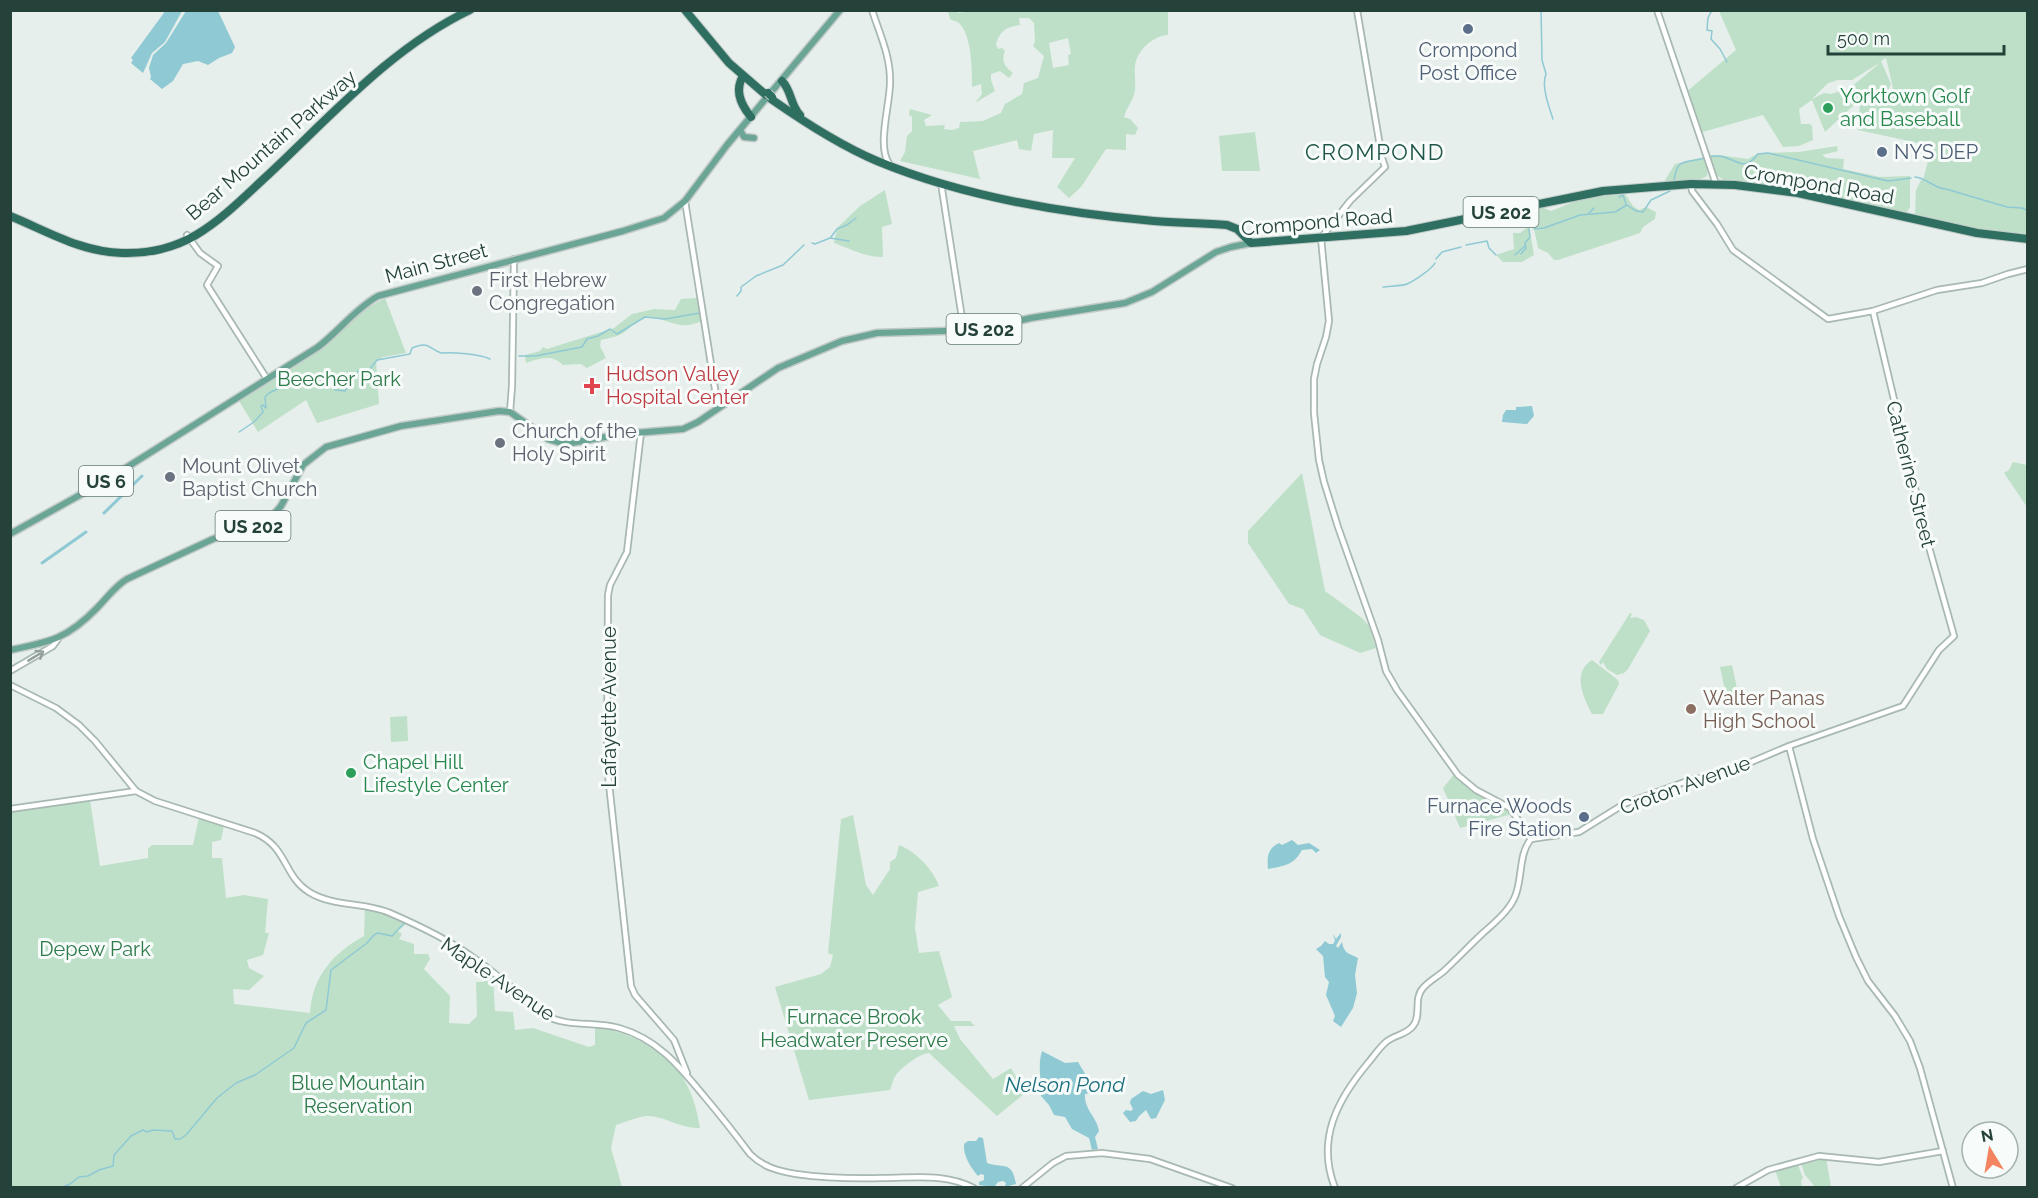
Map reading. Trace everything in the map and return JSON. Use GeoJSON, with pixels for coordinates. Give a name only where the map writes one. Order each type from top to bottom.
{"type":"FeatureCollection","features":[{"type":"Feature","properties":{"kind":"highway","name":"Bear Mountain Parkway"},"geometry":{"type":"LineString","coordinates":[[188,237],[233,203],[395,56],[422,35],[463,10]]}},
{"type":"Feature","properties":{"kind":"highway","name":"Bear Mountain Parkway"},"geometry":{"type":"LineString","coordinates":[[10,214],[73,240],[109,249],[149,249],[204,230],[397,57],[435,30],[470,10]]}},
{"type":"Feature","properties":{"kind":"highway"},"geometry":{"type":"LineString","coordinates":[[687,10],[723,57],[769,96],[830,137],[867,156],[886,161]]}},
{"type":"Feature","properties":{"kind":"highway"},"geometry":{"type":"LineString","coordinates":[[687,10],[730,60],[769,96],[789,103],[800,115],[843,141],[886,161],[941,183],[1006,200],[1077,212],[1153,221],[1227,225],[1237,229],[1251,243]]}},
{"type":"Feature","properties":{"kind":"highway"},"geometry":{"type":"LineString","coordinates":[[743,76],[739,85],[740,97],[743,107],[751,117]]}},
{"type":"Feature","properties":{"kind":"highway"},"geometry":{"type":"LineString","coordinates":[[782,81],[789,89],[789,103]]}},
{"type":"Feature","properties":{"kind":"highway","name":"Crompond Road"},"geometry":{"type":"LineString","coordinates":[[1251,243],[1373,235],[1427,228],[1603,191],[1691,184],[1716,184],[1808,194],[1977,233],[2028,239]]}},
{"type":"Feature","properties":{"kind":"main road","name":"Main Street"},"geometry":{"type":"LineString","coordinates":[[10,534],[105,482],[318,347],[332,337],[364,305],[378,296],[652,222],[670,214],[684,201],[840,10]]}},
{"type":"Feature","properties":{"kind":"main road"},"geometry":{"type":"LineString","coordinates":[[740,130],[744,137],[754,138]]}},
{"type":"Feature","properties":{"kind":"main road","name":"Crompond Road"},"geometry":{"type":"LineString","coordinates":[[510,412],[548,439],[560,444],[574,444],[641,432],[683,429],[698,422],[784,365],[842,341],[877,333],[981,330],[1031,318],[1130,302],[1152,292],[1216,252],[1251,243]]}},
{"type":"Feature","properties":{"kind":"main road","name":"US 202"},"geometry":{"type":"LineString","coordinates":[[10,650],[58,639],[95,611],[116,587],[127,579],[207,542],[269,520],[281,506],[303,465],[326,447],[401,426],[491,411],[510,412]]}},
{"type":"Feature","properties":{"kind":"street"},"geometry":{"type":"LineString","coordinates":[[872,10],[888,55],[890,74],[888,111],[883,139],[886,161]]}},
{"type":"Feature","properties":{"kind":"street"},"geometry":{"type":"LineString","coordinates":[[1335,1188],[1328,1165],[1327,1145],[1338,1106],[1356,1077],[1382,1046],[1414,1025],[1418,1016],[1417,997],[1422,989],[1443,972],[1510,907],[1519,886],[1523,856],[1529,841],[1523,825],[1507,806],[1476,790],[1458,776],[1386,671],[1376,634],[1338,527],[1319,460],[1314,413],[1314,383],[1316,367],[1326,340],[1329,321],[1322,238],[1344,207],[1385,167],[1357,10]]}},
{"type":"Feature","properties":{"kind":"street"},"geometry":{"type":"LineString","coordinates":[[1658,10],[1716,184]]}},
{"type":"Feature","properties":{"kind":"street"},"geometry":{"type":"LineString","coordinates":[[941,183],[964,331]]}},
{"type":"Feature","properties":{"kind":"street"},"geometry":{"type":"LineString","coordinates":[[1691,184],[1692,191],[1733,250],[1824,318],[1832,319],[1873,311],[1936,290],[1982,283],[2028,269]]}},
{"type":"Feature","properties":{"kind":"street"},"geometry":{"type":"LineString","coordinates":[[684,201],[718,408]]}},
{"type":"Feature","properties":{"kind":"street"},"geometry":{"type":"LineString","coordinates":[[188,237],[200,253],[218,266],[207,285],[267,379]]}},
{"type":"Feature","properties":{"kind":"street"},"geometry":{"type":"LineString","coordinates":[[510,412],[514,259]]}},
{"type":"Feature","properties":{"kind":"street","name":"Catherine Street"},"geometry":{"type":"LineString","coordinates":[[1873,311],[1929,549],[1954,636],[1939,650],[1905,704],[1891,711]]}},
{"type":"Feature","properties":{"kind":"street","name":"Lafayette Avenue"},"geometry":{"type":"LineString","coordinates":[[641,432],[627,552],[610,585],[608,595],[607,765],[632,989],[675,1042],[688,1075]]}},
{"type":"Feature","properties":{"kind":"street"},"geometry":{"type":"LineString","coordinates":[[10,671],[53,645],[58,639]]}},
{"type":"Feature","properties":{"kind":"street","name":"Maple Avenue"},"geometry":{"type":"LineString","coordinates":[[10,685],[56,708],[79,725],[136,791],[155,801],[265,837],[276,847],[297,881],[312,894],[385,911],[400,918],[469,954],[549,1017],[566,1022],[616,1027],[637,1034],[663,1050],[688,1075],[750,1154],[760,1163],[777,1170],[810,1177],[855,1179],[937,1177],[958,1181],[974,1188]]}},
{"type":"Feature","properties":{"kind":"street","name":"Croton Avenue"},"geometry":{"type":"LineString","coordinates":[[1529,841],[1581,831],[1624,804],[1695,779],[1726,773],[1788,746],[1891,711]]}},
{"type":"Feature","properties":{"kind":"street"},"geometry":{"type":"LineString","coordinates":[[1788,746],[1812,837],[1839,916],[1868,981],[1910,1041],[1920,1068],[1953,1188]]}},
{"type":"Feature","properties":{"kind":"street"},"geometry":{"type":"LineString","coordinates":[[10,809],[136,791]]}},
{"type":"Feature","properties":{"kind":"street"},"geometry":{"type":"LineString","coordinates":[[1736,1188],[1768,1170],[1819,1156],[1879,1162],[1943,1151]]}},
{"type":"Feature","properties":{"kind":"street"},"geometry":{"type":"LineString","coordinates":[[1022,1188],[1066,1156],[1102,1153],[1150,1159],[1232,1188]]}},
{"type":"Feature","properties":{"kind":"street"},"geometry":{"type":"LineString","coordinates":[[855,1179],[858,1188]]}},
{"type":"Feature","properties":{"kind":"green space"},"geometry":{"type":"Polygon","coordinates":[[[978,10],[1168,11],[1168,35],[1151,41],[1142,49],[1136,60],[1134,94],[1124,117],[1130,119],[1138,128],[1135,135],[1126,134],[1126,150],[1106,149],[1081,187],[1069,198],[1057,187],[1075,158],[1052,158],[1053,130],[1034,134],[1031,151],[1019,149],[1017,140],[973,151],[980,179],[900,161],[905,152],[907,136],[912,131],[910,109],[932,115],[924,120],[926,126],[945,125],[944,129],[952,130],[959,128],[960,122],[983,121],[1001,113],[1005,104],[1022,94],[1024,83],[1038,78],[1044,56],[1033,46],[1034,23],[1029,18],[1019,18],[1020,25],[1004,30],[996,44],[998,49],[1002,48],[1005,51],[1004,64],[1013,73],[1009,78],[1000,71],[991,74],[995,91],[975,103],[982,94],[981,84],[972,87],[967,36],[959,23],[950,19],[948,11],[958,13],[978,10]],[[1068,38],[1049,43],[1053,68],[1069,65],[1068,55],[1071,54],[1068,38]]]}},
{"type":"Feature","properties":{"kind":"green space"},"geometry":{"type":"Polygon","coordinates":[[[1719,11],[2027,11],[2027,235],[1991,233],[1915,214],[1916,190],[1923,180],[1932,146],[1858,130],[1860,104],[1891,92],[1893,88],[1886,58],[1881,61],[1891,84],[1887,93],[1856,103],[1825,132],[1812,100],[1799,109],[1801,124],[1812,126],[1813,140],[1799,146],[1783,147],[1763,115],[1699,133],[1685,93],[1736,50],[1719,11]],[[1881,62],[1852,80],[1828,83],[1812,99],[1824,93],[1831,94],[1850,88],[1881,62]]]}},
{"type":"Feature","properties":{"kind":"green space"},"geometry":{"type":"Polygon","coordinates":[[[1255,132],[1260,171],[1222,171],[1219,136],[1255,132]]]}},
{"type":"Feature","properties":{"kind":"green space"},"geometry":{"type":"Polygon","coordinates":[[[1837,146],[1838,151],[1822,155],[1826,158],[1844,159],[1843,169],[1880,177],[1910,176],[1910,207],[1907,212],[1756,183],[1724,180],[1716,175],[1709,155],[1748,159],[1758,153],[1799,152],[1837,146]]]}},
{"type":"Feature","properties":{"kind":"green space"},"geometry":{"type":"Polygon","coordinates":[[[1704,157],[1708,167],[1707,176],[1701,179],[1664,182],[1675,164],[1704,157]]]}},
{"type":"Feature","properties":{"kind":"green space"},"geometry":{"type":"Polygon","coordinates":[[[885,190],[892,224],[882,227],[883,257],[864,254],[834,243],[837,228],[860,206],[885,190]]]}},
{"type":"Feature","properties":{"kind":"green space"},"geometry":{"type":"Polygon","coordinates":[[[1623,191],[1633,206],[1639,210],[1646,207],[1656,212],[1655,219],[1643,227],[1640,233],[1558,260],[1554,260],[1548,253],[1538,248],[1530,209],[1541,207],[1551,211],[1583,198],[1623,191]]]}},
{"type":"Feature","properties":{"kind":"green space"},"geometry":{"type":"Polygon","coordinates":[[[1529,226],[1534,255],[1522,262],[1503,262],[1496,255],[1514,249],[1513,233],[1520,233],[1529,226]]]}},
{"type":"Feature","properties":{"kind":"green space","name":"Beecher Park"},"geometry":{"type":"Polygon","coordinates":[[[385,298],[406,353],[383,357],[376,362],[379,404],[317,423],[306,400],[258,432],[239,401],[322,349],[366,309],[385,298]]]}},
{"type":"Feature","properties":{"kind":"green space"},"geometry":{"type":"Polygon","coordinates":[[[697,298],[701,321],[679,325],[653,318],[642,319],[621,334],[601,340],[600,346],[606,358],[587,368],[581,364],[563,365],[550,358],[526,363],[525,355],[540,351],[543,347],[547,349],[614,328],[632,314],[654,309],[675,310],[681,299],[697,298]]]}},
{"type":"Feature","properties":{"kind":"green space"},"geometry":{"type":"Polygon","coordinates":[[[2013,462],[2027,465],[2027,507],[2004,473],[2009,470],[2013,462]]]}},
{"type":"Feature","properties":{"kind":"green space"},"geometry":{"type":"Polygon","coordinates":[[[1302,473],[1325,591],[1362,618],[1369,626],[1376,648],[1360,653],[1320,635],[1303,609],[1289,604],[1248,543],[1248,531],[1302,473]]]}},
{"type":"Feature","properties":{"kind":"green space"},"geometry":{"type":"Polygon","coordinates":[[[1630,613],[1632,614],[1630,618],[1636,617],[1644,620],[1650,631],[1628,669],[1617,675],[1607,669],[1603,662],[1601,665],[1599,662],[1630,613]]]}},
{"type":"Feature","properties":{"kind":"green space"},"geometry":{"type":"Polygon","coordinates":[[[1592,660],[1618,680],[1619,684],[1603,714],[1592,714],[1581,686],[1582,672],[1592,660]]]}},
{"type":"Feature","properties":{"kind":"green space"},"geometry":{"type":"Polygon","coordinates":[[[1732,665],[1740,702],[1728,705],[1720,667],[1732,665]]]}},
{"type":"Feature","properties":{"kind":"green space"},"geometry":{"type":"Polygon","coordinates":[[[407,716],[408,741],[391,742],[390,717],[407,716]]]}},
{"type":"Feature","properties":{"kind":"green space"},"geometry":{"type":"Polygon","coordinates":[[[1455,773],[1464,783],[1508,808],[1512,814],[1460,828],[1443,788],[1455,773]]]}},
{"type":"Feature","properties":{"kind":"green space"},"geometry":{"type":"Polygon","coordinates":[[[90,800],[100,866],[148,858],[148,849],[152,845],[193,845],[199,817],[224,825],[221,840],[212,842],[212,858],[222,858],[226,898],[244,895],[268,899],[265,933],[269,933],[263,955],[247,960],[249,968],[264,976],[249,990],[233,989],[234,1004],[310,1013],[315,988],[320,977],[334,958],[364,936],[365,907],[371,908],[406,924],[398,931],[402,934],[399,939],[414,944],[414,954],[428,954],[430,959],[424,969],[450,996],[449,1023],[469,1024],[477,1016],[476,982],[484,982],[484,971],[493,975],[495,1011],[513,1012],[515,1030],[533,1028],[589,1047],[595,1045],[595,1026],[635,1038],[652,1047],[678,1071],[688,1087],[700,1128],[687,1127],[649,1116],[616,1125],[611,1148],[622,1187],[11,1187],[10,812],[90,800]]]}},
{"type":"Feature","properties":{"kind":"green space","name":"Furnace Brook Headwater Preserve"},"geometry":{"type":"Polygon","coordinates":[[[853,815],[866,885],[873,895],[890,869],[890,862],[896,858],[899,845],[923,861],[939,886],[918,892],[915,928],[919,953],[939,951],[952,997],[938,1005],[951,1021],[970,1021],[975,1026],[954,1026],[960,1039],[993,1079],[1011,1068],[1025,1093],[997,1116],[929,1053],[916,1058],[902,1069],[895,1077],[890,1090],[809,1100],[775,987],[821,974],[830,967],[833,955],[828,953],[841,819],[853,815]]]}},
{"type":"Feature","properties":{"kind":"green space"},"geometry":{"type":"Polygon","coordinates":[[[1826,1158],[1831,1187],[1815,1187],[1805,1175],[1801,1163],[1826,1158]]]}},
{"type":"Feature","properties":{"kind":"green space"},"geometry":{"type":"Polygon","coordinates":[[[1798,1165],[1803,1178],[1802,1187],[1781,1187],[1775,1170],[1798,1165]]]}},
{"type":"Feature","properties":{"kind":"water"},"geometry":{"type":"Polygon","coordinates":[[[166,10],[182,11],[165,42],[152,53],[143,73],[131,63],[133,60],[131,58],[166,10]]]}},
{"type":"Feature","properties":{"kind":"water"},"geometry":{"type":"Polygon","coordinates":[[[186,11],[218,11],[235,47],[232,53],[208,65],[198,61],[183,64],[173,81],[162,89],[150,79],[149,68],[153,55],[166,43],[186,11]]]}},
{"type":"Feature","properties":{"kind":"water"},"geometry":{"type":"Polygon","coordinates":[[[1532,406],[1534,416],[1527,424],[1502,422],[1506,410],[1532,406]]]}},
{"type":"Feature","properties":{"kind":"water"},"geometry":{"type":"Polygon","coordinates":[[[1292,840],[1298,845],[1309,843],[1320,850],[1316,853],[1312,849],[1302,850],[1292,862],[1268,869],[1268,857],[1272,848],[1279,843],[1282,845],[1292,840]]]}},
{"type":"Feature","properties":{"kind":"water"},"geometry":{"type":"Polygon","coordinates":[[[1341,933],[1336,946],[1338,948],[1342,942],[1346,951],[1358,958],[1355,975],[1357,993],[1353,1008],[1341,1027],[1333,1021],[1335,1016],[1326,995],[1329,982],[1325,977],[1323,956],[1316,949],[1325,941],[1333,944],[1335,941],[1333,934],[1336,939],[1341,933]]]}},
{"type":"Feature","properties":{"kind":"water","name":"Nelson Pond"},"geometry":{"type":"Polygon","coordinates":[[[1042,1051],[1065,1063],[1078,1062],[1096,1092],[1085,1094],[1085,1100],[1099,1131],[1095,1137],[1098,1149],[1092,1150],[1089,1138],[1072,1129],[1065,1117],[1054,1115],[1041,1096],[1042,1051]]]}},
{"type":"Feature","properties":{"kind":"water"},"geometry":{"type":"Polygon","coordinates":[[[1163,1090],[1165,1100],[1156,1118],[1151,1119],[1146,1110],[1136,1121],[1130,1122],[1123,1113],[1133,1109],[1131,1099],[1143,1091],[1151,1094],[1163,1090]]]}},
{"type":"Feature","properties":{"kind":"water"},"geometry":{"type":"Polygon","coordinates":[[[979,1137],[983,1138],[987,1163],[1009,1168],[1016,1184],[1005,1187],[1006,1183],[1003,1181],[998,1182],[994,1187],[979,1185],[979,1182],[984,1180],[984,1175],[978,1176],[970,1166],[964,1144],[968,1141],[976,1141],[979,1137]]]}},
{"type":"Feature","properties":{"kind":"waterway"},"geometry":{"type":"LineString","coordinates":[[1541,10],[1545,90],[1553,119]]}},
{"type":"Feature","properties":{"kind":"waterway"},"geometry":{"type":"LineString","coordinates":[[1713,10],[1708,17],[1707,30],[1712,31],[1711,39],[1727,62]]}},
{"type":"Feature","properties":{"kind":"waterway"},"geometry":{"type":"LineString","coordinates":[[1709,157],[1720,156],[1746,164],[1758,154],[1768,153],[1888,181],[1911,178]]}},
{"type":"Feature","properties":{"kind":"waterway"},"geometry":{"type":"LineString","coordinates":[[1674,181],[1675,173],[1680,165],[1705,158]]}},
{"type":"Feature","properties":{"kind":"waterway"},"geometry":{"type":"LineString","coordinates":[[1915,177],[1942,189],[2028,211]]}},
{"type":"Feature","properties":{"kind":"waterway"},"geometry":{"type":"LineString","coordinates":[[1534,229],[1544,228],[1580,215],[1615,212],[1627,205],[1636,211],[1643,212],[1651,200],[1670,191]]}},
{"type":"Feature","properties":{"kind":"waterway"},"geometry":{"type":"LineString","coordinates":[[1619,197],[1623,195],[1626,204]]}},
{"type":"Feature","properties":{"kind":"waterway"},"geometry":{"type":"LineString","coordinates":[[1589,213],[1594,208]]}},
{"type":"Feature","properties":{"kind":"waterway"},"geometry":{"type":"LineString","coordinates":[[831,237],[837,229],[856,218]]}},
{"type":"Feature","properties":{"kind":"waterway"},"geometry":{"type":"LineString","coordinates":[[1521,254],[1530,237],[1529,229]]}},
{"type":"Feature","properties":{"kind":"waterway"},"geometry":{"type":"LineString","coordinates":[[812,243],[830,238],[849,241]]}},
{"type":"Feature","properties":{"kind":"waterway"},"geometry":{"type":"LineString","coordinates":[[1466,245],[1487,241],[1489,248],[1496,255]]}},
{"type":"Feature","properties":{"kind":"waterway"},"geometry":{"type":"LineString","coordinates":[[737,296],[741,287],[756,276],[783,265],[804,245]]}},
{"type":"Feature","properties":{"kind":"waterway"},"geometry":{"type":"LineString","coordinates":[[1515,255],[1525,246]]}},
{"type":"Feature","properties":{"kind":"waterway"},"geometry":{"type":"LineString","coordinates":[[1436,259],[1442,252],[1461,247]]}},
{"type":"Feature","properties":{"kind":"waterway"},"geometry":{"type":"LineString","coordinates":[[1383,287],[1407,284],[1422,275],[1435,263]]}},
{"type":"Feature","properties":{"kind":"waterway"},"geometry":{"type":"LineString","coordinates":[[519,356],[535,356],[582,347],[587,339],[610,329],[617,334],[645,317],[665,319],[700,313]]}},
{"type":"Feature","properties":{"kind":"waterway"},"geometry":{"type":"LineString","coordinates":[[239,432],[254,422],[263,412],[261,406],[266,408],[265,397],[269,393],[290,383],[306,381],[321,384],[331,380],[335,390],[345,391],[358,371],[369,370],[377,360],[410,354],[412,348],[422,345],[441,353],[466,354],[490,359]]}},
{"type":"Feature","properties":{"kind":"waterway"},"geometry":{"type":"LineString","coordinates":[[104,513],[142,476]]}},
{"type":"Feature","properties":{"kind":"waterway"},"geometry":{"type":"LineString","coordinates":[[42,563],[86,532]]}},
{"type":"Feature","properties":{"kind":"waterway"},"geometry":{"type":"LineString","coordinates":[[60,1188],[79,1177],[88,1176],[113,1166],[114,1155],[131,1136],[143,1130],[147,1132],[172,1131],[175,1139],[186,1135],[217,1098],[236,1083],[255,1075],[294,1048],[306,1023],[326,1010],[331,970],[374,935],[378,933],[392,936],[406,921]]}},
{"type":"Feature","properties":{"kind":"place","name":"Crompond Post Office"},"geometry":{"type":"Point","coordinates":[1468,29]}},
{"type":"Feature","properties":{"kind":"place","name":"Yorktown Golf and Baseball"},"geometry":{"type":"Point","coordinates":[1828,108]}},
{"type":"Feature","properties":{"kind":"place","name":"NYS DEP"},"geometry":{"type":"Point","coordinates":[1882,152]}},
{"type":"Feature","properties":{"kind":"place","name":"First Hebrew Congregation"},"geometry":{"type":"Point","coordinates":[477,291]}},
{"type":"Feature","properties":{"kind":"place","name":"Hudson Valley Hospital Center"},"geometry":{"type":"Point","coordinates":[592,386]}},
{"type":"Feature","properties":{"kind":"place","name":"Church of the Holy Spirit"},"geometry":{"type":"Point","coordinates":[500,443]}},
{"type":"Feature","properties":{"kind":"place","name":"Mount Olivet Baptist Church"},"geometry":{"type":"Point","coordinates":[170,477]}},
{"type":"Feature","properties":{"kind":"place","name":"Walter Panas High School"},"geometry":{"type":"Point","coordinates":[1691,709]}},
{"type":"Feature","properties":{"kind":"place","name":"Chapel Hill Lifestyle Center"},"geometry":{"type":"Point","coordinates":[351,773]}},
{"type":"Feature","properties":{"kind":"place","name":"Furnace Woods Fire Station"},"geometry":{"type":"Point","coordinates":[1584,817]}},
{"type":"Feature","properties":{"kind":"district","name":"CROMPOND"},"geometry":{"type":"Point","coordinates":[1375,152]}},
{"type":"Feature","properties":{"kind":"park label","name":"Depew Park"},"geometry":{"type":"Point","coordinates":[95,949]}},
{"type":"Feature","properties":{"kind":"park label","name":"Blue Mountain Reservation"},"geometry":{"type":"Point","coordinates":[358,1094]}}]}
